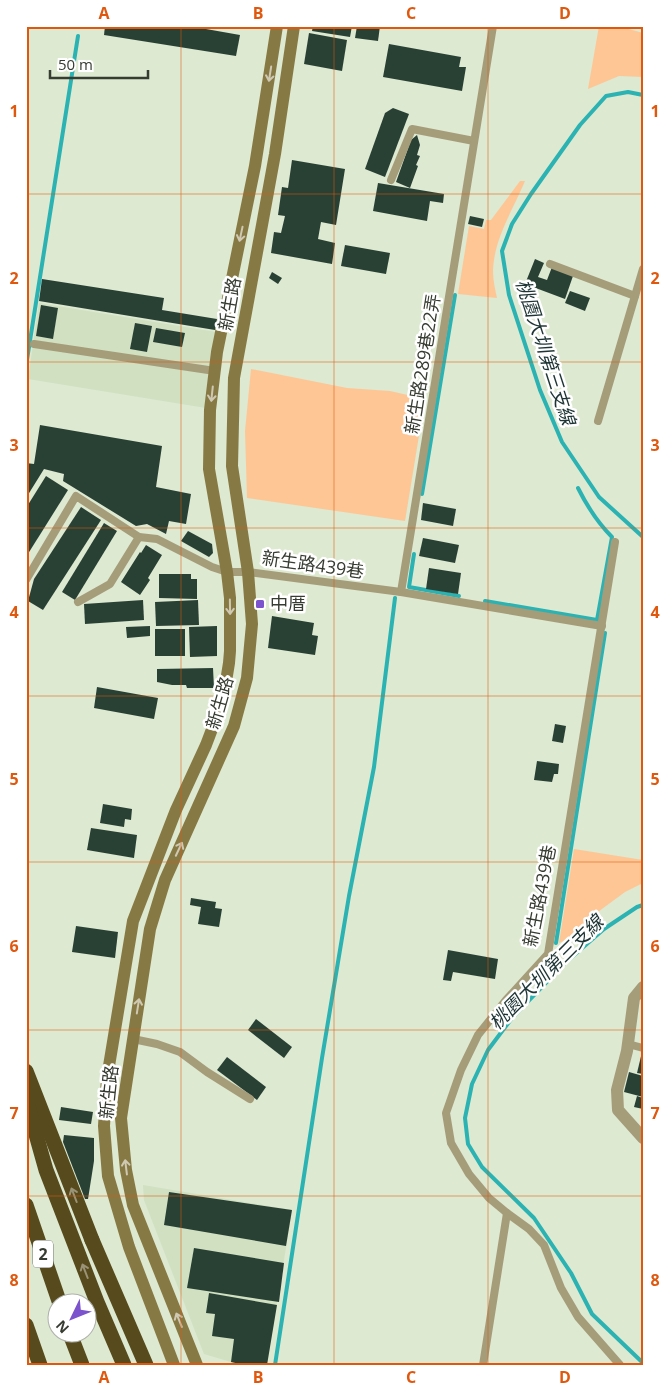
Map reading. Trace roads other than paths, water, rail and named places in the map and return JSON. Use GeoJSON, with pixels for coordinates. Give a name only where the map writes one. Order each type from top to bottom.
{"type":"FeatureCollection","features":[{"type":"Feature","properties":{"kind":"highway"},"geometry":{"type":"LineString","coordinates":[[26,1071],[92,1240],[146,1365]]}},
{"type":"Feature","properties":{"kind":"highway"},"geometry":{"type":"LineString","coordinates":[[26,1099],[46,1170],[97,1302],[124,1365]]}},
{"type":"Feature","properties":{"kind":"highway","name":"2"},"geometry":{"type":"LineString","coordinates":[[26,1205],[57,1294]]}},
{"type":"Feature","properties":{"kind":"highway"},"geometry":{"type":"LineString","coordinates":[[26,1325],[40,1365]]}},
{"type":"Feature","properties":{"kind":"highway"},"geometry":{"type":"LineString","coordinates":[[74,1344],[82,1365]]}},
{"type":"Feature","properties":{"kind":"main road","name":"新生路"},"geometry":{"type":"LineString","coordinates":[[174,1365],[129,1247],[108,1176],[104,1126],[107,1078],[133,921],[176,810],[206,745],[222,700],[230,651],[230,598],[227,572],[209,469],[210,410],[217,352],[255,166],[277,26]]}},
{"type":"Feature","properties":{"kind":"main road","name":"新生路"},"geometry":{"type":"LineString","coordinates":[[197,1365],[133,1205],[126,1170],[121,1118],[150,929],[165,880],[234,726],[247,678],[252,624],[248,572],[232,466],[234,378],[275,154],[294,26]]}},
{"type":"Feature","properties":{"kind":"street"},"geometry":{"type":"LineString","coordinates":[[643,987],[634,998],[628,1044],[617,1090],[618,1110],[643,1138]]}},
{"type":"Feature","properties":{"kind":"lane","name":"新生路289巷22弄"},"geometry":{"type":"LineString","coordinates":[[401,592],[493,26]]}},
{"type":"Feature","properties":{"kind":"lane"},"geometry":{"type":"LineString","coordinates":[[391,180],[412,129],[474,141]]}},
{"type":"Feature","properties":{"kind":"lane"},"geometry":{"type":"LineString","coordinates":[[550,264],[635,296]]}},
{"type":"Feature","properties":{"kind":"lane"},"geometry":{"type":"LineString","coordinates":[[598,421],[643,269]]}},
{"type":"Feature","properties":{"kind":"lane"},"geometry":{"type":"LineString","coordinates":[[34,344],[215,371]]}},
{"type":"Feature","properties":{"kind":"lane"},"geometry":{"type":"LineString","coordinates":[[26,580],[76,496],[140,537],[157,539],[227,572]]}},
{"type":"Feature","properties":{"kind":"lane"},"geometry":{"type":"LineString","coordinates":[[78,602],[110,584],[140,537]]}},
{"type":"Feature","properties":{"kind":"lane","name":"新生路439巷"},"geometry":{"type":"LineString","coordinates":[[615,542],[548,954],[506,1000],[478,1035],[461,1070],[446,1113],[451,1143],[469,1174],[489,1198],[529,1229],[544,1245],[561,1288],[578,1317],[620,1365]]}},
{"type":"Feature","properties":{"kind":"lane","name":"新生路439巷"},"geometry":{"type":"LineString","coordinates":[[227,572],[248,572],[401,592],[602,626]]}},
{"type":"Feature","properties":{"kind":"lane"},"geometry":{"type":"LineString","coordinates":[[133,1039],[157,1044],[180,1052],[207,1072],[250,1099]]}},
{"type":"Feature","properties":{"kind":"lane"},"geometry":{"type":"LineString","coordinates":[[628,1044],[643,1048]]}},
{"type":"Feature","properties":{"kind":"lane"},"geometry":{"type":"LineString","coordinates":[[483,1365],[507,1213]]}},
{"type":"Feature","properties":{"kind":"waterway"},"geometry":{"type":"LineString","coordinates":[[26,366],[78,36]]}},
{"type":"Feature","properties":{"kind":"waterway","name":"桃園大圳第三支線"},"geometry":{"type":"LineString","coordinates":[[643,95],[628,92],[606,96],[580,125],[531,194],[512,224],[502,251],[509,295],[540,390],[562,442],[599,497],[643,537]]}},
{"type":"Feature","properties":{"kind":"waterway"},"geometry":{"type":"LineString","coordinates":[[422,494],[455,295]]}},
{"type":"Feature","properties":{"kind":"waterway"},"geometry":{"type":"LineString","coordinates":[[485,601],[597,620],[612,537],[593,514],[578,488]]}},
{"type":"Feature","properties":{"kind":"waterway"},"geometry":{"type":"LineString","coordinates":[[414,554],[409,587],[459,596]]}},
{"type":"Feature","properties":{"kind":"waterway"},"geometry":{"type":"LineString","coordinates":[[275,1365],[322,1058],[349,896],[374,767],[395,598]]}},
{"type":"Feature","properties":{"kind":"waterway"},"geometry":{"type":"LineString","coordinates":[[556,943],[605,633]]}},
{"type":"Feature","properties":{"kind":"waterway","name":"桃園大圳第三支線"},"geometry":{"type":"LineString","coordinates":[[643,905],[604,929],[565,963],[512,1018],[488,1050],[472,1084],[465,1118],[468,1144],[482,1167],[534,1218],[571,1273],[592,1314],[643,1363]]}},
{"type":"Feature","properties":{"kind":"place","name":"中厝"},"geometry":{"type":"Point","coordinates":[260,604]}}]}
